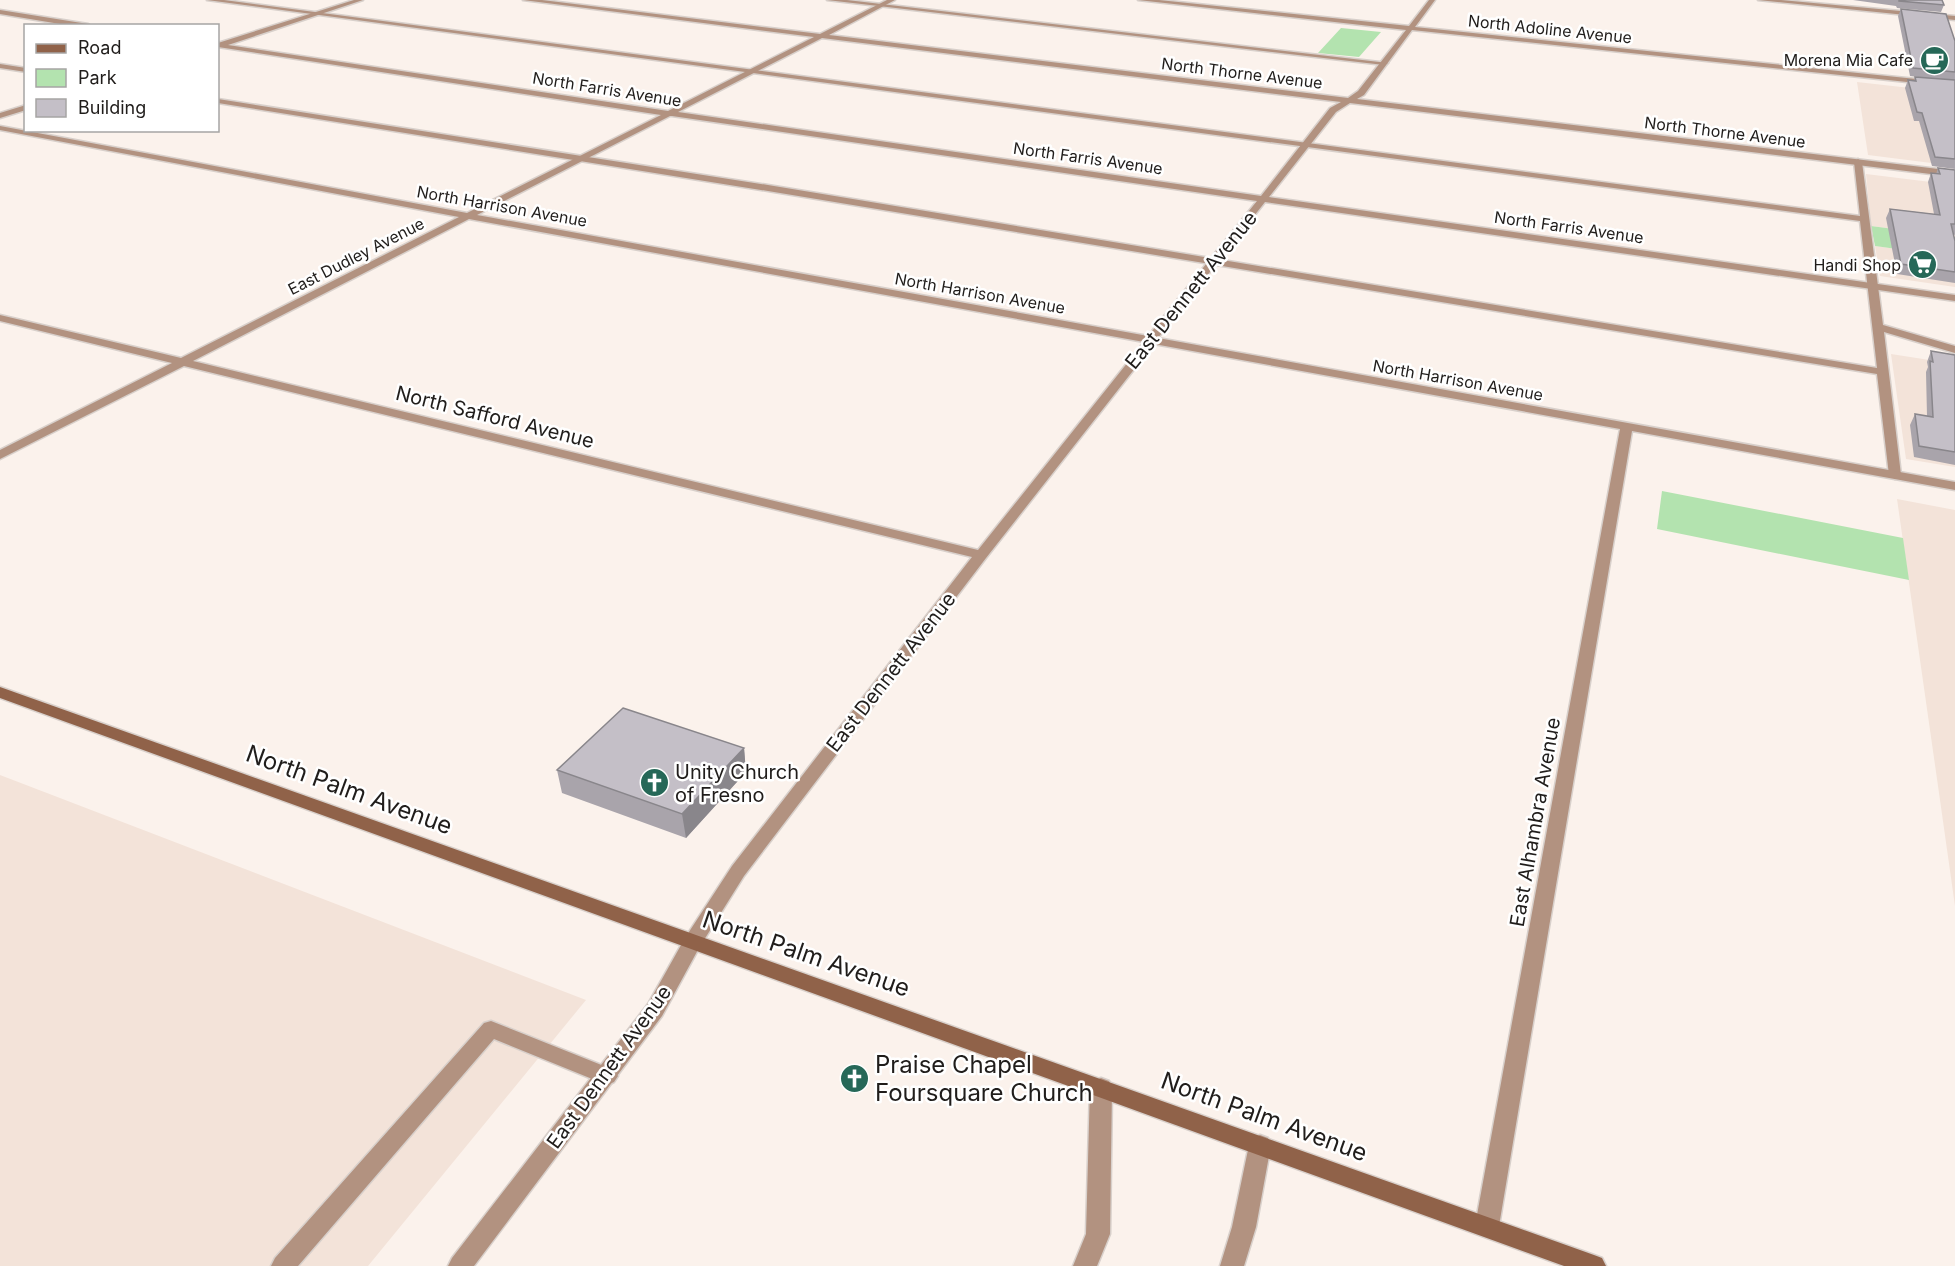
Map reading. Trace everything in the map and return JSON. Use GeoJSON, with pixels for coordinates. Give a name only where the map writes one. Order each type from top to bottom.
{"type":"FeatureCollection","features":[{"type":"Feature","properties":{"kind":"main road","name":"North Palm Avenue"},"geometry":{"type":"LineString","coordinates":[[0,692],[1594,1266]]}},
{"type":"Feature","properties":{"kind":"street"},"geometry":{"type":"LineString","coordinates":[[210,0],[1865,219]]}},
{"type":"Feature","properties":{"kind":"street"},"geometry":{"type":"LineString","coordinates":[[219,46],[360,0]]}},
{"type":"Feature","properties":{"kind":"street","name":"North Thorne Avenue"},"geometry":{"type":"LineString","coordinates":[[526,0],[1955,174]]}},
{"type":"Feature","properties":{"kind":"street"},"geometry":{"type":"LineString","coordinates":[[830,0],[1384,63]]}},
{"type":"Feature","properties":{"kind":"street","name":"East Dudley Avenue"},"geometry":{"type":"LineString","coordinates":[[0,455],[892,0]]}},
{"type":"Feature","properties":{"kind":"street","name":"North Adoline Avenue"},"geometry":{"type":"LineString","coordinates":[[1141,0],[1955,85]]}},
{"type":"Feature","properties":{"kind":"street","name":"East Dennett Avenue"},"geometry":{"type":"LineString","coordinates":[[460,1266],[607,1076],[655,1010],[692,943],[738,871],[981,555],[1333,110],[1361,93],[1432,0]]}},
{"type":"Feature","properties":{"kind":"street"},"geometry":{"type":"LineString","coordinates":[[1761,0],[1955,18]]}},
{"type":"Feature","properties":{"kind":"street"},"geometry":{"type":"LineString","coordinates":[[0,12],[75,24]]}},
{"type":"Feature","properties":{"kind":"street","name":"North Farris Avenue"},"geometry":{"type":"LineString","coordinates":[[219,46],[672,114],[1955,298]]}},
{"type":"Feature","properties":{"kind":"street"},"geometry":{"type":"LineString","coordinates":[[0,66],[24,70]]}},
{"type":"Feature","properties":{"kind":"street"},"geometry":{"type":"LineString","coordinates":[[219,101],[763,187],[1883,372]]}},
{"type":"Feature","properties":{"kind":"street"},"geometry":{"type":"LineString","coordinates":[[0,116],[24,108]]}},
{"type":"Feature","properties":{"kind":"street","name":"North Harrison Avenue"},"geometry":{"type":"LineString","coordinates":[[0,128],[467,216],[1955,486]]}},
{"type":"Feature","properties":{"kind":"street"},"geometry":{"type":"LineString","coordinates":[[1858,162],[1895,475]]}},
{"type":"Feature","properties":{"kind":"street","name":"North Safford Avenue"},"geometry":{"type":"LineString","coordinates":[[0,318],[981,555]]}},
{"type":"Feature","properties":{"kind":"street"},"geometry":{"type":"LineString","coordinates":[[1878,327],[1955,350]]}},
{"type":"Feature","properties":{"kind":"street","name":"East Alhambra Avenue"},"geometry":{"type":"LineString","coordinates":[[1487,1226],[1627,426]]}},
{"type":"Feature","properties":{"kind":"street"},"geometry":{"type":"LineString","coordinates":[[283,1266],[490,1029],[607,1076]]}},
{"type":"Feature","properties":{"kind":"street"},"geometry":{"type":"LineString","coordinates":[[1085,1266],[1098,1234],[1101,1087]]}},
{"type":"Feature","properties":{"kind":"street"},"geometry":{"type":"LineString","coordinates":[[1232,1266],[1244,1227],[1260,1145]]}},
{"type":"Feature","properties":{"kind":"shaded area"},"geometry":{"type":"Polygon","coordinates":[[[1857,82],[1955,93],[1955,166],[1868,155],[1857,82]]]}},
{"type":"Feature","properties":{"kind":"shaded area"},"geometry":{"type":"Polygon","coordinates":[[[1866,174],[1955,185],[1955,237],[1871,226],[1866,174]]]}},
{"type":"Feature","properties":{"kind":"shaded area"},"geometry":{"type":"Polygon","coordinates":[[[1875,246],[1955,257],[1955,287],[1880,276],[1875,246]]]}},
{"type":"Feature","properties":{"kind":"shaded area"},"geometry":{"type":"Polygon","coordinates":[[[1891,354],[1955,364],[1955,467],[1906,459],[1891,354]]]}},
{"type":"Feature","properties":{"kind":"shaded area"},"geometry":{"type":"Polygon","coordinates":[[[1897,499],[1955,510],[1955,906],[1939,793],[1897,499]]]}},
{"type":"Feature","properties":{"kind":"shaded area"},"geometry":{"type":"Polygon","coordinates":[[[0,775],[586,1000],[368,1266],[0,1266],[0,775]]]}},
{"type":"Feature","properties":{"kind":"green space"},"geometry":{"type":"Polygon","coordinates":[[[1341,28],[1381,32],[1359,57],[1318,53],[1341,28]]]}},
{"type":"Feature","properties":{"kind":"green space"},"geometry":{"type":"Polygon","coordinates":[[[1871,226],[1955,237],[1955,257],[1875,246],[1871,226]]]}},
{"type":"Feature","properties":{"kind":"green space"},"geometry":{"type":"Polygon","coordinates":[[[1662,491],[1903,538],[1909,580],[1657,529],[1662,491]]]}},
{"type":"Feature","properties":{"kind":"building"},"geometry":{"type":"Polygon","coordinates":[[[1942,0],[1944,5],[1899,1],[1942,0]]]}},
{"type":"Feature","properties":{"kind":"building"},"geometry":{"type":"Polygon","coordinates":[[[1901,9],[1946,14],[1955,41],[1955,72],[1913,68],[1901,9]]]}},
{"type":"Feature","properties":{"kind":"building"},"geometry":{"type":"Polygon","coordinates":[[[1915,77],[1955,80],[1955,159],[1935,157],[1922,113],[1917,112],[1908,80],[1916,81],[1915,77]]]}},
{"type":"Feature","properties":{"kind":"building"},"geometry":{"type":"Polygon","coordinates":[[[1938,168],[1955,170],[1955,224],[1951,224],[1955,241],[1955,272],[1901,264],[1890,209],[1940,215],[1931,173],[1940,174],[1938,168]]]}},
{"type":"Feature","properties":{"kind":"building"},"geometry":{"type":"Polygon","coordinates":[[[1931,351],[1955,355],[1955,452],[1919,446],[1915,414],[1933,417],[1931,351]]]}},
{"type":"Feature","properties":{"kind":"building"},"geometry":{"type":"Polygon","coordinates":[[[623,708],[744,748],[682,814],[557,770],[623,708]]]}},
{"type":"Feature","properties":{"kind":"place","name":"Morena Mia Cafe"},"geometry":{"type":"Point","coordinates":[1934,60]}},
{"type":"Feature","properties":{"kind":"place","name":"Handi Shop"},"geometry":{"type":"Point","coordinates":[1922,265]}},
{"type":"Feature","properties":{"kind":"place","name":"Unity Church of Fresno"},"geometry":{"type":"Point","coordinates":[654,783]}},
{"type":"Feature","properties":{"kind":"place","name":"Praise Chapel Foursquare Church"},"geometry":{"type":"Point","coordinates":[854,1079]}}]}
